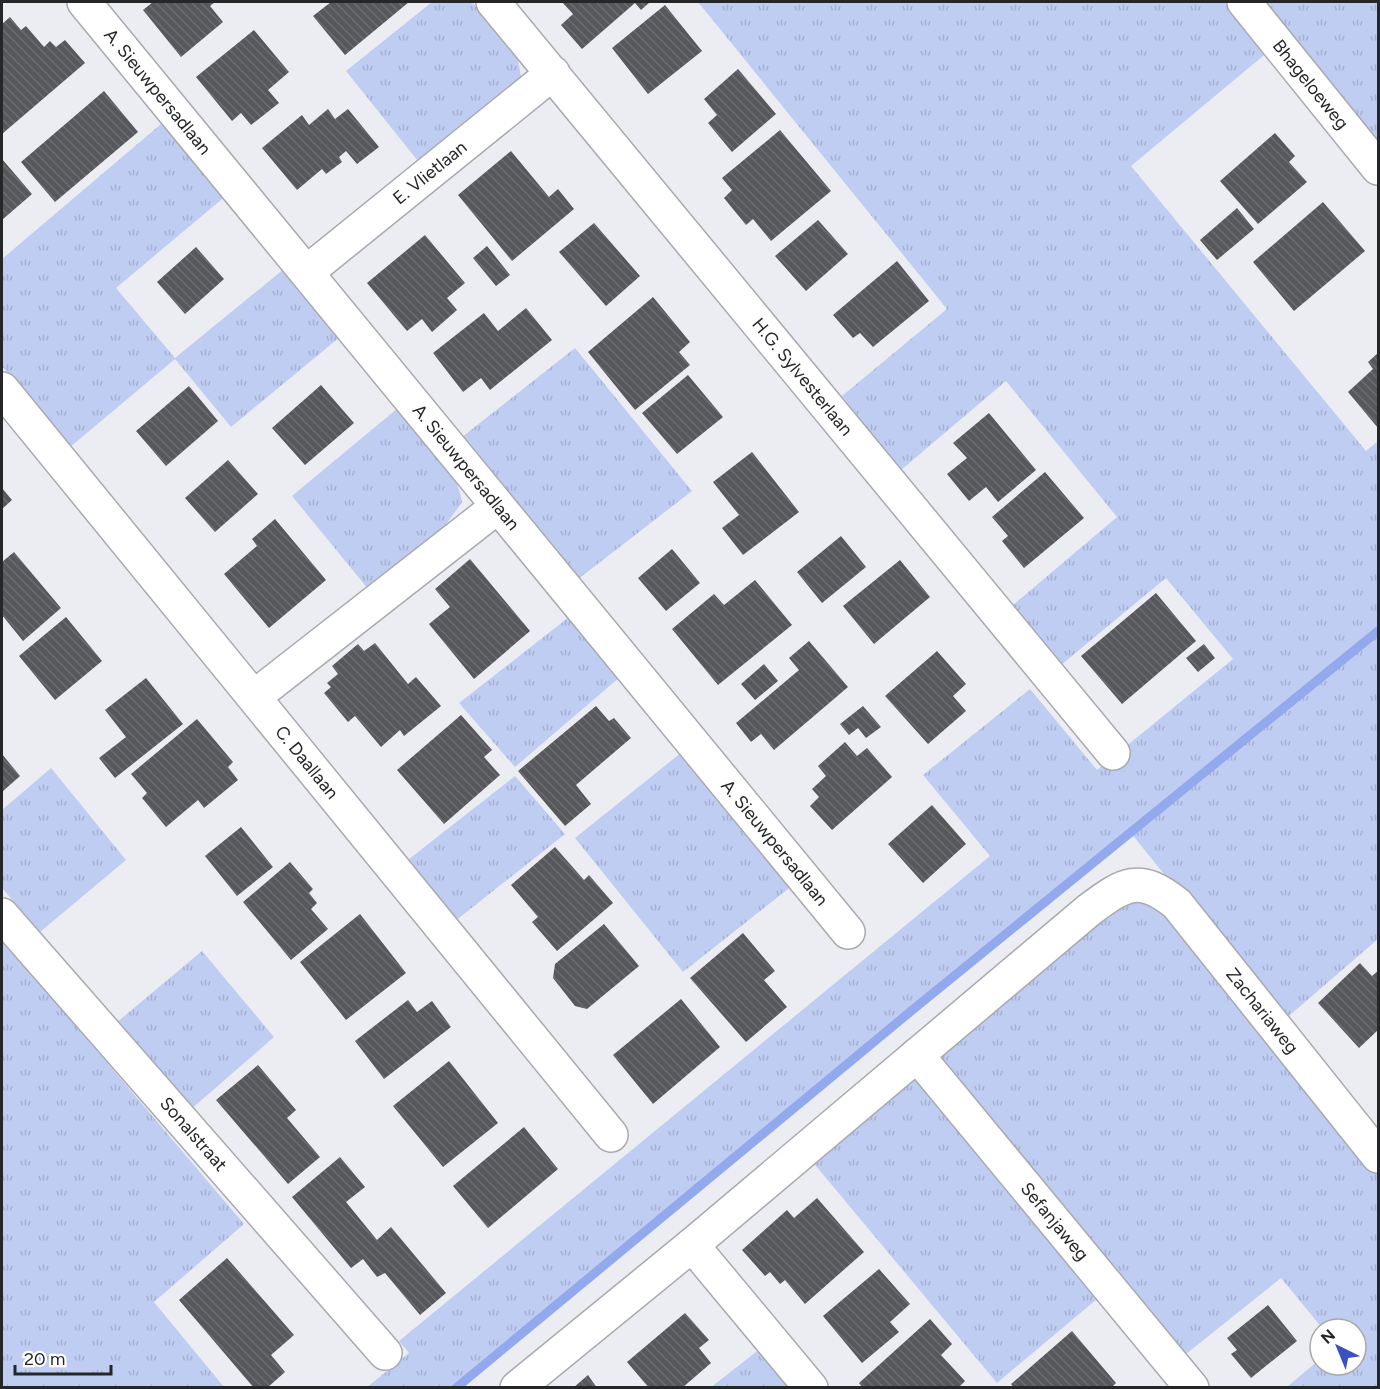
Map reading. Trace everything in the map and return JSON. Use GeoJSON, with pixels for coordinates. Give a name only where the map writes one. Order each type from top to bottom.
{"type":"FeatureCollection","features":[{"type":"Feature","properties":{"kind":"street","name":"A. Sieuwpersadlaan"},"geometry":{"type":"LineString","coordinates":[[84,2],[848,932]]}},
{"type":"Feature","properties":{"kind":"street","name":"H.G. Sylvesterlaan"},"geometry":{"type":"LineString","coordinates":[[493,2],[1113,753]]}},
{"type":"Feature","properties":{"kind":"street","name":"Bhageloeweg"},"geometry":{"type":"LineString","coordinates":[[1244,2],[1378,168]]}},
{"type":"Feature","properties":{"kind":"street","name":"E. Vlietlaan"},"geometry":{"type":"LineString","coordinates":[[307,272],[553,73]]}},
{"type":"Feature","properties":{"kind":"street","name":"C. Daallaan"},"geometry":{"type":"LineString","coordinates":[[2,389],[610,1135]]}},
{"type":"Feature","properties":{"kind":"street"},"geometry":{"type":"LineString","coordinates":[[254,697],[497,507]]}},
{"type":"Feature","properties":{"kind":"street","name":"Zachariaweg"},"geometry":{"type":"LineString","coordinates":[[917,1055],[1089,910],[1114,891],[1135,884],[1161,892],[1177,904],[1378,1156]]}},
{"type":"Feature","properties":{"kind":"street","name":"Sonalstraat"},"geometry":{"type":"LineString","coordinates":[[2,915],[385,1353]]}},
{"type":"Feature","properties":{"kind":"street"},"geometry":{"type":"LineString","coordinates":[[517,1388],[692,1245],[917,1055]]}},
{"type":"Feature","properties":{"kind":"street","name":"Sefanjaweg"},"geometry":{"type":"LineString","coordinates":[[917,1055],[1192,1388]]}},
{"type":"Feature","properties":{"kind":"street"},"geometry":{"type":"LineString","coordinates":[[692,1245],[811,1388]]}},
{"type":"Feature","properties":{"kind":"green space"},"geometry":{"type":"Polygon","coordinates":[[[432,2],[472,2],[518,59],[521,77],[511,94],[422,166],[346,71],[432,2]]]}},
{"type":"Feature","properties":{"kind":"green space"},"geometry":{"type":"Polygon","coordinates":[[[698,2],[1229,2],[1269,51],[1131,166],[1366,451],[1378,441],[1378,939],[1283,1021],[1130,832],[456,1387],[366,1388],[409,1353],[399,1341],[990,856],[923,775],[1030,689],[1097,770],[1233,659],[1166,578],[1055,670],[1006,611],[1117,517],[1006,381],[901,470],[842,396],[947,309],[698,2]]]}},
{"type":"Feature","properties":{"kind":"green space"},"geometry":{"type":"Polygon","coordinates":[[[1261,2],[1378,2],[1378,150],[1261,2]]]}},
{"type":"Feature","properties":{"kind":"green space"},"geometry":{"type":"Polygon","coordinates":[[[167,119],[228,194],[116,288],[175,358],[284,269],[340,337],[231,427],[175,359],[69,448],[2,366],[2,259],[167,119]]]}},
{"type":"Feature","properties":{"kind":"green space"},"geometry":{"type":"Polygon","coordinates":[[[575,348],[692,491],[577,580],[462,437],[575,348]]]}},
{"type":"Feature","properties":{"kind":"green space"},"geometry":{"type":"Polygon","coordinates":[[[398,408],[446,464],[459,489],[462,502],[437,537],[369,590],[292,496],[398,408]]]}},
{"type":"Feature","properties":{"kind":"green space"},"geometry":{"type":"Polygon","coordinates":[[[569,617],[620,677],[515,767],[459,703],[569,617]]]}},
{"type":"Feature","properties":{"kind":"green space"},"geometry":{"type":"Polygon","coordinates":[[[682,752],[793,885],[683,972],[575,838],[682,752]]]}},
{"type":"Feature","properties":{"kind":"green space"},"geometry":{"type":"Polygon","coordinates":[[[51,768],[126,860],[40,932],[2,888],[2,810],[51,768]]]}},
{"type":"Feature","properties":{"kind":"green space"},"geometry":{"type":"Polygon","coordinates":[[[515,776],[565,834],[454,922],[404,863],[515,776]]]}},
{"type":"Feature","properties":{"kind":"green space"},"geometry":{"type":"Polygon","coordinates":[[[1131,898],[1172,912],[1378,1170],[1378,1387],[1287,1387],[1308,1369],[1308,1377],[1368,1377],[1368,1317],[1313,1317],[1281,1278],[1181,1358],[930,1056],[1113,903],[1131,898]]]}},
{"type":"Feature","properties":{"kind":"green space"},"geometry":{"type":"Polygon","coordinates":[[[2,939],[244,1224],[154,1302],[224,1387],[2,1387],[2,939]]]}},
{"type":"Feature","properties":{"kind":"green space"},"geometry":{"type":"Polygon","coordinates":[[[202,951],[274,1037],[190,1110],[116,1023],[202,951]]]}},
{"type":"Feature","properties":{"kind":"green space"},"geometry":{"type":"Polygon","coordinates":[[[915,1071],[1103,1294],[997,1383],[811,1160],[915,1071]]]}},
{"type":"Feature","properties":{"kind":"green space"},"geometry":{"type":"Polygon","coordinates":[[[765,1345],[800,1388],[710,1388],[765,1345]]]}},
{"type":"Feature","properties":{"kind":"building"},"geometry":{"type":"Polygon","coordinates":[[[153,2],[215,2],[210,6],[223,22],[181,57],[143,10],[153,2]]]}},
{"type":"Feature","properties":{"kind":"building"},"geometry":{"type":"Polygon","coordinates":[[[331,2],[409,2],[345,55],[313,16],[331,2]]]}},
{"type":"Feature","properties":{"kind":"building"},"geometry":{"type":"Polygon","coordinates":[[[562,2],[650,2],[641,10],[635,3],[582,49],[561,25],[573,14],[562,2]]]}},
{"type":"Feature","properties":{"kind":"building"},"geometry":{"type":"Polygon","coordinates":[[[665,5],[702,51],[648,94],[612,48],[665,5]]]}},
{"type":"Feature","properties":{"kind":"building"},"geometry":{"type":"Polygon","coordinates":[[[10,17],[21,30],[26,26],[44,47],[50,41],[56,47],[65,40],[85,63],[2,134],[2,24],[10,17]]]}},
{"type":"Feature","properties":{"kind":"building"},"geometry":{"type":"Polygon","coordinates":[[[254,30],[289,72],[268,90],[279,103],[251,125],[241,113],[232,121],[196,77],[254,30]]]}},
{"type":"Feature","properties":{"kind":"building"},"geometry":{"type":"Polygon","coordinates":[[[738,69],[776,114],[732,152],[708,123],[717,115],[704,99],[738,69]]]}},
{"type":"Feature","properties":{"kind":"building"},"geometry":{"type":"Polygon","coordinates":[[[104,91],[138,132],[55,202],[21,162],[104,91]]]}},
{"type":"Feature","properties":{"kind":"building"},"geometry":{"type":"Polygon","coordinates":[[[328,109],[335,119],[348,109],[379,147],[357,164],[346,151],[339,157],[342,162],[326,174],[322,169],[297,190],[262,148],[302,115],[309,125],[328,109]]]}},
{"type":"Feature","properties":{"kind":"building"},"geometry":{"type":"Polygon","coordinates":[[[780,130],[831,191],[771,241],[753,219],[746,225],[724,198],[732,190],[722,178],[780,130]]]}},
{"type":"Feature","properties":{"kind":"building"},"geometry":{"type":"Polygon","coordinates":[[[1275,133],[1295,156],[1289,162],[1307,182],[1258,224],[1220,181],[1275,133]]]}},
{"type":"Feature","properties":{"kind":"building"},"geometry":{"type":"Polygon","coordinates":[[[511,151],[549,197],[558,189],[574,209],[512,261],[458,195],[511,151]]]}},
{"type":"Feature","properties":{"kind":"building"},"geometry":{"type":"Polygon","coordinates":[[[2,159],[32,194],[2,220],[2,159]]]}},
{"type":"Feature","properties":{"kind":"building"},"geometry":{"type":"Polygon","coordinates":[[[1323,202],[1365,251],[1294,311],[1253,262],[1323,202]]]}},
{"type":"Feature","properties":{"kind":"building"},"geometry":{"type":"Polygon","coordinates":[[[1237,208],[1254,229],[1217,260],[1200,240],[1237,208]]]}},
{"type":"Feature","properties":{"kind":"building"},"geometry":{"type":"Polygon","coordinates":[[[818,220],[848,254],[806,291],[775,256],[818,220]]]}},
{"type":"Feature","properties":{"kind":"building"},"geometry":{"type":"Polygon","coordinates":[[[594,223],[640,276],[606,306],[559,252],[594,223]]]}},
{"type":"Feature","properties":{"kind":"building"},"geometry":{"type":"Polygon","coordinates":[[[425,235],[465,283],[447,298],[457,310],[432,332],[422,319],[407,331],[367,283],[425,235]]]}},
{"type":"Feature","properties":{"kind":"building"},"geometry":{"type":"Polygon","coordinates":[[[487,246],[510,275],[496,286],[473,258],[487,246]]]}},
{"type":"Feature","properties":{"kind":"building"},"geometry":{"type":"Polygon","coordinates":[[[196,247],[224,279],[185,314],[157,282],[196,247]]]}},
{"type":"Feature","properties":{"kind":"building"},"geometry":{"type":"Polygon","coordinates":[[[897,261],[929,301],[873,347],[860,333],[853,338],[833,315],[897,261]]]}},
{"type":"Feature","properties":{"kind":"building"},"geometry":{"type":"Polygon","coordinates":[[[653,297],[690,342],[679,352],[690,365],[635,410],[588,352],[653,297]]]}},
{"type":"Feature","properties":{"kind":"building"},"geometry":{"type":"Polygon","coordinates":[[[526,308],[552,340],[490,390],[481,378],[463,392],[433,353],[484,313],[498,331],[526,308]]]}},
{"type":"Feature","properties":{"kind":"building"},"geometry":{"type":"Polygon","coordinates":[[[1378,353],[1378,428],[1348,392],[1373,369],[1368,362],[1378,353]]]}},
{"type":"Feature","properties":{"kind":"building"},"geometry":{"type":"Polygon","coordinates":[[[688,375],[723,417],[677,454],[642,413],[688,375]]]}},
{"type":"Feature","properties":{"kind":"building"},"geometry":{"type":"Polygon","coordinates":[[[321,385],[354,423],[305,465],[272,428],[321,385]]]}},
{"type":"Feature","properties":{"kind":"building"},"geometry":{"type":"Polygon","coordinates":[[[189,386],[218,421],[166,466],[136,431],[189,386]]]}},
{"type":"Feature","properties":{"kind":"building"},"geometry":{"type":"Polygon","coordinates":[[[989,413],[1036,470],[998,502],[986,487],[969,501],[947,474],[967,458],[953,443],[989,413]]]}},
{"type":"Feature","properties":{"kind":"building"},"geometry":{"type":"Polygon","coordinates":[[[752,452],[799,512],[743,555],[722,528],[739,515],[713,482],[752,452]]]}},
{"type":"Feature","properties":{"kind":"building"},"geometry":{"type":"Polygon","coordinates":[[[228,460],[258,494],[215,532],[185,498],[228,460]]]}},
{"type":"Feature","properties":{"kind":"building"},"geometry":{"type":"Polygon","coordinates":[[[1045,472],[1084,518],[1024,568],[1002,541],[1008,536],[992,517],[1045,472]]]}},
{"type":"Feature","properties":{"kind":"building"},"geometry":{"type":"Polygon","coordinates":[[[2,488],[12,500],[2,509],[2,488]]]}},
{"type":"Feature","properties":{"kind":"building"},"geometry":{"type":"Polygon","coordinates":[[[275,519],[326,580],[269,628],[224,574],[257,546],[252,539],[275,519]]]}},
{"type":"Feature","properties":{"kind":"building"},"geometry":{"type":"Polygon","coordinates":[[[841,536],[866,567],[822,603],[797,572],[841,536]]]}},
{"type":"Feature","properties":{"kind":"building"},"geometry":{"type":"Polygon","coordinates":[[[672,549],[700,583],[666,611],[638,578],[672,549]]]}},
{"type":"Feature","properties":{"kind":"building"},"geometry":{"type":"Polygon","coordinates":[[[14,552],[61,608],[23,641],[2,615],[2,562],[14,552]]]}},
{"type":"Feature","properties":{"kind":"building"},"geometry":{"type":"Polygon","coordinates":[[[470,559],[530,631],[474,679],[429,624],[450,607],[435,589],[470,559]]]}},
{"type":"Feature","properties":{"kind":"building"},"geometry":{"type":"Polygon","coordinates":[[[900,560],[930,597],[874,644],[843,606],[900,560]]]}},
{"type":"Feature","properties":{"kind":"building"},"geometry":{"type":"Polygon","coordinates":[[[755,580],[792,625],[718,685],[672,629],[714,594],[724,605],[755,580]]]}},
{"type":"Feature","properties":{"kind":"building"},"geometry":{"type":"Polygon","coordinates":[[[1156,593],[1196,641],[1122,704],[1081,656],[1156,593]]]}},
{"type":"Feature","properties":{"kind":"building"},"geometry":{"type":"Polygon","coordinates":[[[66,617],[102,661],[55,700],[19,656],[66,617]]]}},
{"type":"Feature","properties":{"kind":"building"},"geometry":{"type":"Polygon","coordinates":[[[809,641],[848,687],[774,750],[761,734],[751,742],[736,723],[799,670],[789,658],[809,641]]]}},
{"type":"Feature","properties":{"kind":"building"},"geometry":{"type":"Polygon","coordinates":[[[375,643],[408,684],[416,677],[441,706],[404,736],[400,730],[381,747],[355,716],[348,722],[324,693],[331,687],[327,683],[338,674],[332,666],[358,644],[364,651],[375,643]]]}},
{"type":"Feature","properties":{"kind":"building"},"geometry":{"type":"Polygon","coordinates":[[[1204,644],[1215,658],[1198,672],[1186,658],[1204,644]]]}},
{"type":"Feature","properties":{"kind":"building"},"geometry":{"type":"Polygon","coordinates":[[[937,651],[966,684],[953,696],[966,711],[928,744],[885,696],[937,651]]]}},
{"type":"Feature","properties":{"kind":"building"},"geometry":{"type":"Polygon","coordinates":[[[764,664],[778,681],[755,700],[741,684],[764,664]]]}},
{"type":"Feature","properties":{"kind":"building"},"geometry":{"type":"Polygon","coordinates":[[[146,678],[183,724],[115,778],[99,758],[126,737],[105,710],[146,678]]]}},
{"type":"Feature","properties":{"kind":"building"},"geometry":{"type":"Polygon","coordinates":[[[596,706],[609,721],[614,718],[631,738],[576,785],[591,804],[565,826],[518,771],[596,706]]]}},
{"type":"Feature","properties":{"kind":"building"},"geometry":{"type":"Polygon","coordinates":[[[863,706],[881,727],[866,738],[858,728],[849,735],[840,724],[863,706]]]}},
{"type":"Feature","properties":{"kind":"building"},"geometry":{"type":"Polygon","coordinates":[[[461,715],[492,750],[484,757],[500,775],[444,824],[397,770],[461,715]]]}},
{"type":"Feature","properties":{"kind":"building"},"geometry":{"type":"Polygon","coordinates":[[[197,719],[233,762],[228,767],[238,780],[204,808],[198,800],[166,827],[142,798],[147,793],[131,774],[197,719]]]}},
{"type":"Feature","properties":{"kind":"building"},"geometry":{"type":"Polygon","coordinates":[[[845,742],[857,756],[867,748],[892,777],[832,830],[810,806],[819,797],[812,789],[826,776],[818,766],[845,742]]]}},
{"type":"Feature","properties":{"kind":"building"},"geometry":{"type":"Polygon","coordinates":[[[2,754],[20,776],[2,792],[2,754]]]}},
{"type":"Feature","properties":{"kind":"building"},"geometry":{"type":"Polygon","coordinates":[[[932,805],[966,844],[923,883],[888,844],[932,805]]]}},
{"type":"Feature","properties":{"kind":"building"},"geometry":{"type":"Polygon","coordinates":[[[241,827],[273,867],[237,896],[205,856],[241,827]]]}},
{"type":"Feature","properties":{"kind":"building"},"geometry":{"type":"Polygon","coordinates":[[[555,847],[584,880],[589,875],[613,903],[557,951],[532,922],[538,917],[511,885],[555,847]]]}},
{"type":"Feature","properties":{"kind":"building"},"geometry":{"type":"Polygon","coordinates":[[[290,862],[313,889],[309,893],[317,903],[311,909],[328,929],[291,960],[243,902],[290,862]]]}},
{"type":"Feature","properties":{"kind":"building"},"geometry":{"type":"Polygon","coordinates":[[[360,914],[406,973],[346,1020],[300,962],[360,914]]]}},
{"type":"Feature","properties":{"kind":"building"},"geometry":{"type":"Polygon","coordinates":[[[604,924],[639,966],[587,1009],[575,1006],[553,978],[555,964],[604,924]]]}},
{"type":"Feature","properties":{"kind":"building"},"geometry":{"type":"Polygon","coordinates":[[[743,933],[775,971],[764,980],[787,1007],[746,1042],[690,978],[743,933]]]}},
{"type":"Feature","properties":{"kind":"building"},"geometry":{"type":"Polygon","coordinates":[[[1360,963],[1372,976],[1378,971],[1378,1030],[1359,1048],[1318,1003],[1360,963]]]}},
{"type":"Feature","properties":{"kind":"building"},"geometry":{"type":"Polygon","coordinates":[[[681,999],[720,1047],[653,1104],[613,1055],[681,999]]]}},
{"type":"Feature","properties":{"kind":"building"},"geometry":{"type":"Polygon","coordinates":[[[408,1000],[417,1012],[432,1001],[451,1027],[384,1079],[355,1041],[408,1000]]]}},
{"type":"Feature","properties":{"kind":"building"},"geometry":{"type":"Polygon","coordinates":[[[449,1061],[498,1123],[443,1167],[393,1106],[449,1061]]]}},
{"type":"Feature","properties":{"kind":"building"},"geometry":{"type":"Polygon","coordinates":[[[258,1065],[296,1110],[287,1118],[320,1157],[288,1184],[216,1100],[258,1065]]]}},
{"type":"Feature","properties":{"kind":"building"},"geometry":{"type":"Polygon","coordinates":[[[524,1127],[558,1169],[488,1228],[453,1186],[524,1127]]]}},
{"type":"Feature","properties":{"kind":"building"},"geometry":{"type":"Polygon","coordinates":[[[340,1157],[365,1187],[346,1202],[377,1240],[391,1227],[446,1293],[420,1315],[385,1273],[377,1277],[363,1259],[351,1268],[292,1197],[340,1157]]]}},
{"type":"Feature","properties":{"kind":"building"},"geometry":{"type":"Polygon","coordinates":[[[817,1198],[864,1252],[805,1304],[785,1280],[780,1284],[770,1272],[765,1276],[742,1250],[787,1210],[794,1218],[817,1198]]]}},
{"type":"Feature","properties":{"kind":"building"},"geometry":{"type":"Polygon","coordinates":[[[227,1258],[294,1335],[271,1355],[285,1372],[267,1388],[254,1388],[179,1300],[227,1258]]]}},
{"type":"Feature","properties":{"kind":"building"},"geometry":{"type":"Polygon","coordinates":[[[879,1269],[910,1304],[890,1322],[899,1332],[862,1363],[823,1316],[879,1269]]]}},
{"type":"Feature","properties":{"kind":"building"},"geometry":{"type":"Polygon","coordinates":[[[1268,1305],[1297,1341],[1251,1378],[1231,1354],[1237,1350],[1227,1338],[1268,1305]]]}},
{"type":"Feature","properties":{"kind":"building"},"geometry":{"type":"Polygon","coordinates":[[[685,1313],[709,1340],[699,1348],[711,1363],[682,1388],[649,1388],[627,1362],[685,1313]]]}},
{"type":"Feature","properties":{"kind":"building"},"geometry":{"type":"Polygon","coordinates":[[[930,1319],[952,1344],[941,1355],[965,1381],[958,1388],[863,1388],[859,1383],[930,1319]]]}},
{"type":"Feature","properties":{"kind":"building"},"geometry":{"type":"Polygon","coordinates":[[[1072,1331],[1116,1383],[1111,1388],[1014,1388],[1011,1384],[1072,1331]]]}},
{"type":"Feature","properties":{"kind":"building"},"geometry":{"type":"Polygon","coordinates":[[[588,1375],[597,1388],[573,1388],[588,1375]]]}},
{"type":"Feature","properties":{"kind":"waterway"},"geometry":{"type":"LineString","coordinates":[[456,1388],[916,1007],[1378,631]]}}]}
